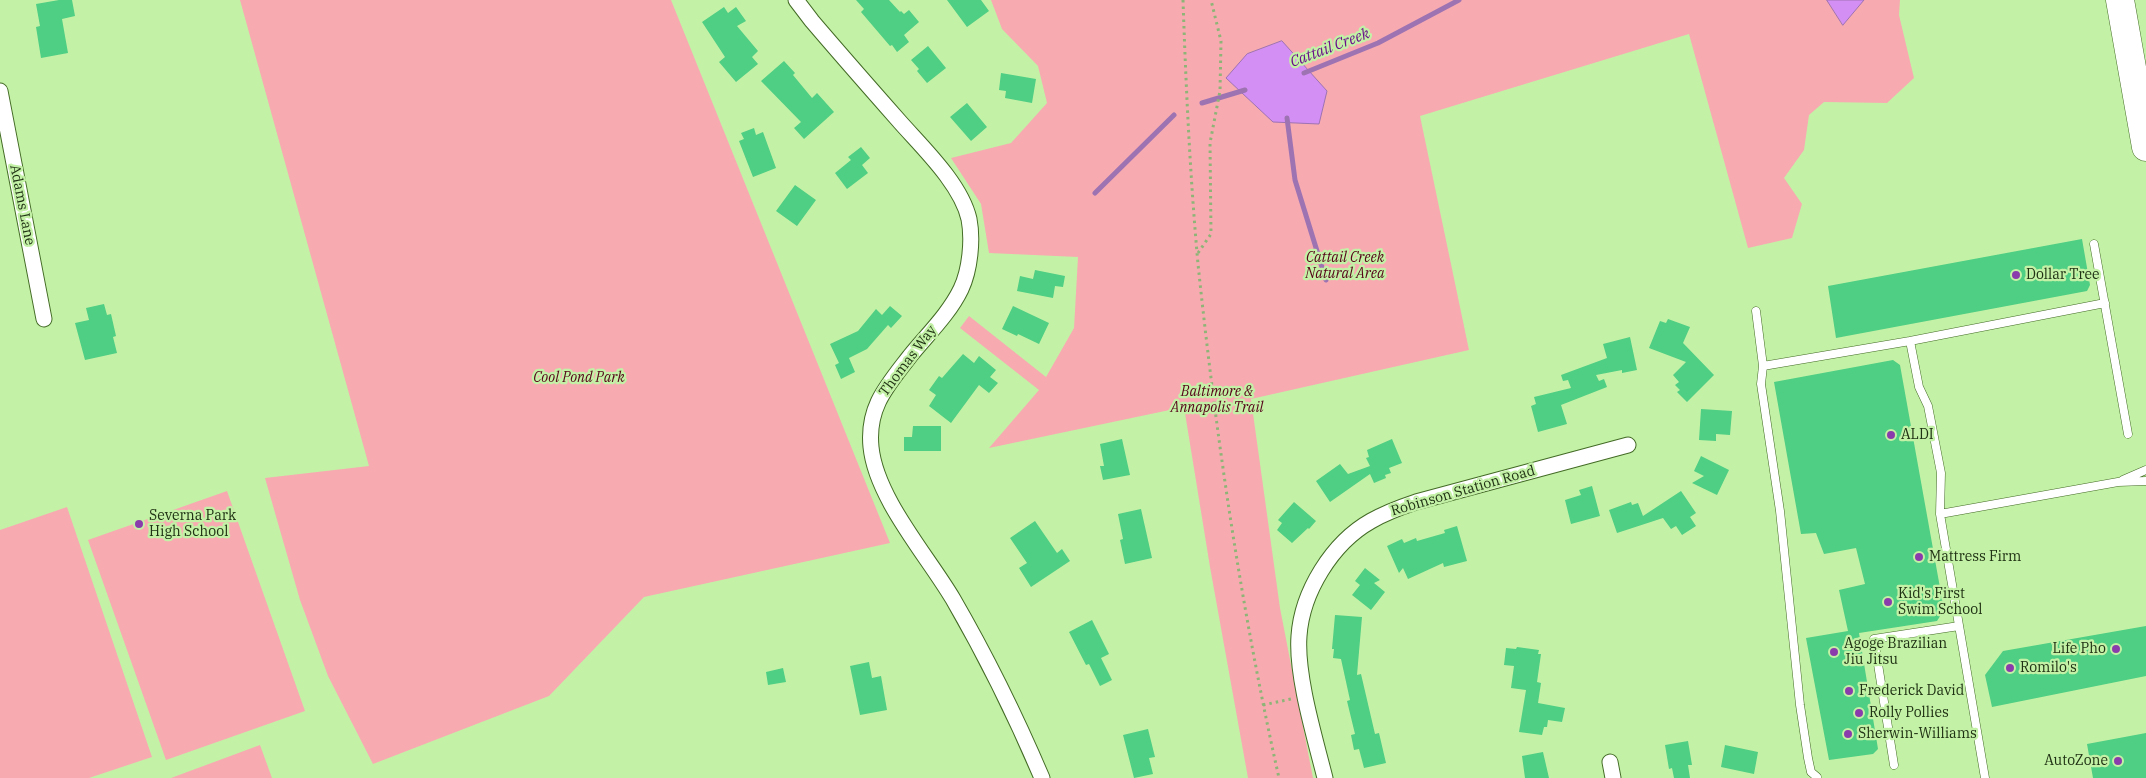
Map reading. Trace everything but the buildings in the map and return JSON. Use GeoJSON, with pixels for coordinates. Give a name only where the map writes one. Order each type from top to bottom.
{"type":"FeatureCollection","features":[{"type":"Feature","properties":{"kind":"highway"},"geometry":{"type":"LineString","coordinates":[[2120,0],[2146,145]]}},
{"type":"Feature","properties":{"kind":"street","name":"Thomas Way"},"geometry":{"type":"LineString","coordinates":[[796,0],[818,29],[950,178],[969,217],[971,238],[962,287],[950,307],[878,401],[870,424],[871,447],[873,462],[883,488],[965,619],[1030,749],[1042,778]]}},
{"type":"Feature","properties":{"kind":"street","name":"Adams Lane"},"geometry":{"type":"LineString","coordinates":[[0,91],[44,319]]}},
{"type":"Feature","properties":{"kind":"street","name":"Robinson Station Road"},"geometry":{"type":"LineString","coordinates":[[1325,778],[1300,668],[1299,636],[1304,608],[1318,578],[1332,555],[1354,533],[1371,521],[1416,502],[1628,445]]}},
{"type":"Feature","properties":{"kind":"street"},"geometry":{"type":"LineString","coordinates":[[1610,762],[1613,778]]}},
{"type":"Feature","properties":{"kind":"lane"},"geometry":{"type":"LineString","coordinates":[[2094,244],[2128,434]]}},
{"type":"Feature","properties":{"kind":"lane"},"geometry":{"type":"LineString","coordinates":[[1763,366],[1910,341],[2105,303]]}},
{"type":"Feature","properties":{"kind":"lane"},"geometry":{"type":"LineString","coordinates":[[1756,311],[1763,366],[1761,384],[1780,511],[1800,705],[1811,772],[1817,778]]}},
{"type":"Feature","properties":{"kind":"lane"},"geometry":{"type":"LineString","coordinates":[[1910,341],[1919,387],[1928,406],[1941,473],[1940,514],[1985,778]]}},
{"type":"Feature","properties":{"kind":"lane"},"geometry":{"type":"LineString","coordinates":[[2118,482],[2146,470]]}},
{"type":"Feature","properties":{"kind":"lane"},"geometry":{"type":"LineString","coordinates":[[1940,514],[2118,482],[2146,481]]}},
{"type":"Feature","properties":{"kind":"lane"},"geometry":{"type":"LineString","coordinates":[[1894,765],[1874,639],[1959,626]]}},
{"type":"Feature","properties":{"kind":"path"},"geometry":{"type":"LineString","coordinates":[[1183,0],[1189,138],[1198,254],[1221,454],[1240,583],[1279,778]]}},
{"type":"Feature","properties":{"kind":"path"},"geometry":{"type":"LineString","coordinates":[[1198,254],[1211,234],[1210,143],[1220,91],[1221,41],[1211,0]]}},
{"type":"Feature","properties":{"kind":"path"},"geometry":{"type":"LineString","coordinates":[[1263,705],[1306,696]]}},
{"type":"Feature","properties":{"kind":"green space","name":"Cool Pond Park"},"geometry":{"type":"Polygon","coordinates":[[[240,0],[671,0],[890,543],[644,597],[549,696],[373,764],[328,676],[300,600],[265,478],[369,466],[240,0]]]}},
{"type":"Feature","properties":{"kind":"green space"},"geometry":{"type":"Polygon","coordinates":[[[991,0],[1900,0],[1899,15],[1914,78],[1887,103],[1824,102],[1809,115],[1804,150],[1784,178],[1802,204],[1792,238],[1748,248],[1689,34],[1420,116],[1469,350],[1251,399],[1280,608],[1313,778],[1248,778],[1210,567],[1184,407],[989,448],[1039,390],[960,328],[969,316],[1046,377],[1074,328],[1078,257],[989,253],[981,204],[951,158],[1011,143],[1047,103],[1038,66],[1002,29],[991,0]]]}},
{"type":"Feature","properties":{"kind":"green space"},"geometry":{"type":"Polygon","coordinates":[[[227,491],[305,711],[166,760],[88,540],[227,491]]]}},
{"type":"Feature","properties":{"kind":"green space"},"geometry":{"type":"Polygon","coordinates":[[[67,507],[152,757],[89,778],[0,778],[0,530],[67,507]]]}},
{"type":"Feature","properties":{"kind":"green space"},"geometry":{"type":"Polygon","coordinates":[[[260,745],[272,778],[171,778],[260,745]]]}},
{"type":"Feature","properties":{"kind":"shaded area"},"geometry":{"type":"Polygon","coordinates":[[[1827,0],[1864,0],[1843,25],[1827,0]]]}},
{"type":"Feature","properties":{"kind":"shaded area"},"geometry":{"type":"Polygon","coordinates":[[[1282,41],[1327,91],[1319,124],[1273,122],[1226,78],[1247,54],[1282,41]]]}},
{"type":"Feature","properties":{"kind":"waterway","name":"Cattail Creek"},"geometry":{"type":"LineString","coordinates":[[1304,73],[1378,43],[1459,0]]}},
{"type":"Feature","properties":{"kind":"waterway","name":"Cattail Creek"},"geometry":{"type":"LineString","coordinates":[[1202,103],[1245,90]]}},
{"type":"Feature","properties":{"kind":"waterway","name":"Cattail Creek"},"geometry":{"type":"LineString","coordinates":[[1095,193],[1174,115]]}},
{"type":"Feature","properties":{"kind":"waterway"},"geometry":{"type":"LineString","coordinates":[[1287,118],[1295,180],[1326,280]]}},
{"type":"Feature","properties":{"kind":"place","name":"Dollar Tree"},"geometry":{"type":"Point","coordinates":[2016,275]}},
{"type":"Feature","properties":{"kind":"place","name":"ALDI"},"geometry":{"type":"Point","coordinates":[1891,435]}},
{"type":"Feature","properties":{"kind":"place","name":"Severna Park High School"},"geometry":{"type":"Point","coordinates":[139,524]}},
{"type":"Feature","properties":{"kind":"place","name":"Mattress Firm"},"geometry":{"type":"Point","coordinates":[1919,557]}},
{"type":"Feature","properties":{"kind":"place","name":"Kid's First Swim School"},"geometry":{"type":"Point","coordinates":[1888,602]}},
{"type":"Feature","properties":{"kind":"place","name":"Life Pho"},"geometry":{"type":"Point","coordinates":[2116,649]}},
{"type":"Feature","properties":{"kind":"place","name":"Agoge Brazilian Jiu Jitsu"},"geometry":{"type":"Point","coordinates":[1834,652]}},
{"type":"Feature","properties":{"kind":"place","name":"Romilo's"},"geometry":{"type":"Point","coordinates":[2010,668]}},
{"type":"Feature","properties":{"kind":"place","name":"Frederick David"},"geometry":{"type":"Point","coordinates":[1849,691]}},
{"type":"Feature","properties":{"kind":"place","name":"Rolly Pollies"},"geometry":{"type":"Point","coordinates":[1859,713]}},
{"type":"Feature","properties":{"kind":"place","name":"Sherwin-Williams"},"geometry":{"type":"Point","coordinates":[1848,734]}},
{"type":"Feature","properties":{"kind":"place","name":"AutoZone"},"geometry":{"type":"Point","coordinates":[2118,761]}},
{"type":"Feature","properties":{"kind":"park label","name":"Cattail Creek Natural Area"},"geometry":{"type":"Point","coordinates":[1345,266]}},
{"type":"Feature","properties":{"kind":"park label","name":"Baltimore & Annapolis Trail"},"geometry":{"type":"Point","coordinates":[1217,400]}}]}
